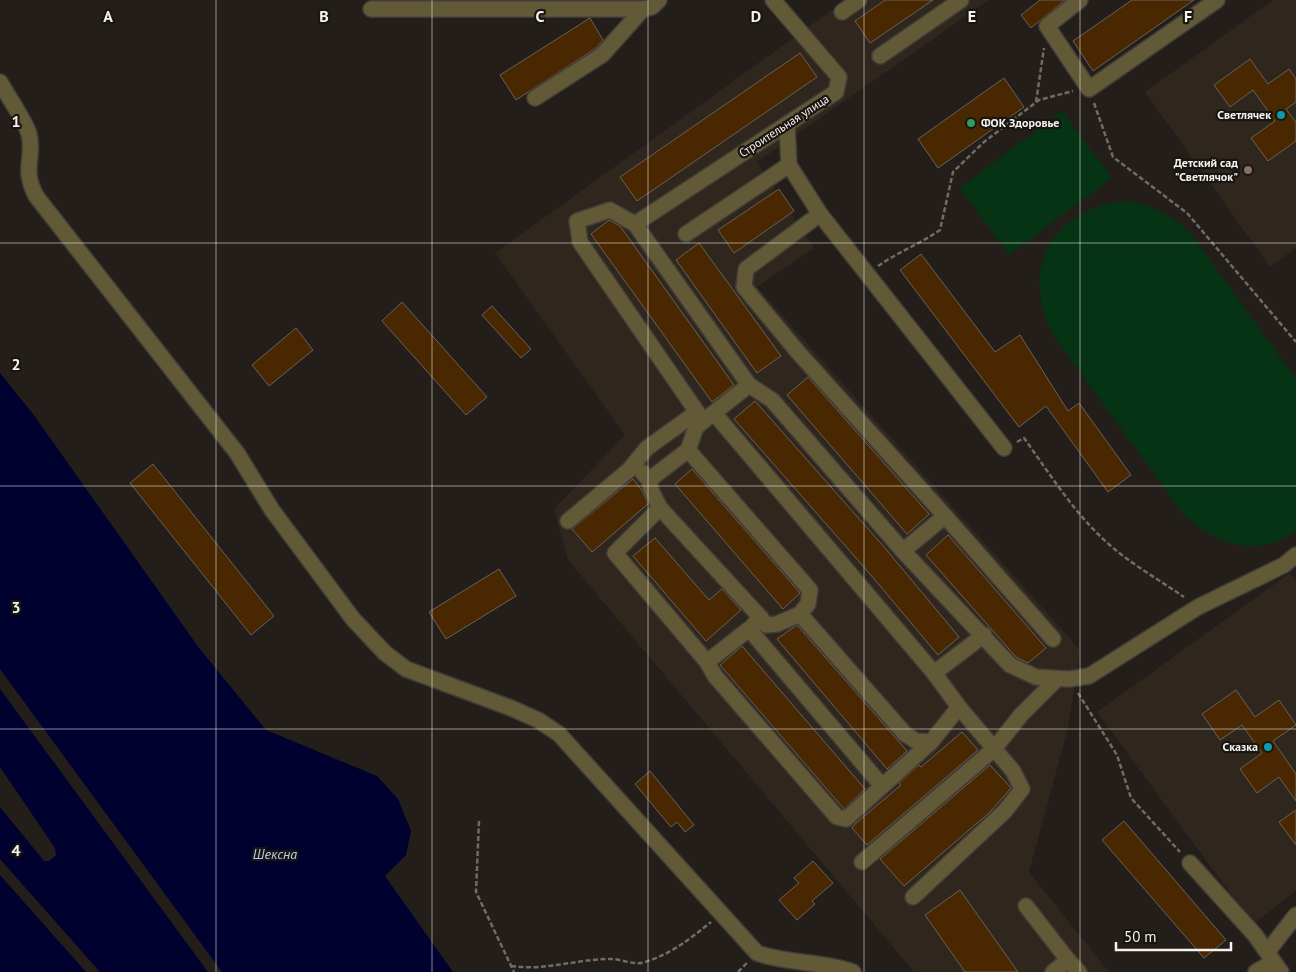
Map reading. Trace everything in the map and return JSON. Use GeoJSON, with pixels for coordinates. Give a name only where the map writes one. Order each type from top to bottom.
{"type":"FeatureCollection","features":[{"type":"Feature","properties":{"kind":"street"},"geometry":{"type":"LineString","coordinates":[[372,8],[643,9],[652,7],[659,0]]}},
{"type":"Feature","properties":{"kind":"street","name":"Строительная улица"},"geometry":{"type":"LineString","coordinates":[[635,224],[836,92],[839,77],[774,0]]}},
{"type":"Feature","properties":{"kind":"street"},"geometry":{"type":"LineString","coordinates":[[842,12],[859,0]]}},
{"type":"Feature","properties":{"kind":"street"},"geometry":{"type":"LineString","coordinates":[[880,56],[961,0]]}},
{"type":"Feature","properties":{"kind":"street"},"geometry":{"type":"LineString","coordinates":[[1072,2],[1047,26],[1089,90],[1217,0]]}},
{"type":"Feature","properties":{"kind":"street"},"geometry":{"type":"LineString","coordinates":[[535,98],[602,55],[643,9]]}},
{"type":"Feature","properties":{"kind":"street"},"geometry":{"type":"LineString","coordinates":[[0,82],[29,134],[27,170],[29,184],[36,196],[237,454],[272,510],[353,619],[385,653],[406,669],[511,708],[538,720],[559,734],[757,953],[772,958],[833,965],[853,972]]}},
{"type":"Feature","properties":{"kind":"street"},"geometry":{"type":"LineString","coordinates":[[787,124],[789,165],[820,214],[1004,448]]}},
{"type":"Feature","properties":{"kind":"street"},"geometry":{"type":"LineString","coordinates":[[686,234],[789,165]]}},
{"type":"Feature","properties":{"kind":"street"},"geometry":{"type":"LineString","coordinates":[[649,480],[688,450],[696,428],[697,412],[580,242],[577,221],[610,210],[635,224],[749,385],[772,400],[903,551],[984,635],[1010,665],[1036,677],[1063,679],[1089,676],[1198,607],[1295,560]]}},
{"type":"Feature","properties":{"kind":"street"},"geometry":{"type":"LineString","coordinates":[[820,214],[746,269],[744,287],[797,351],[1052,639]]}},
{"type":"Feature","properties":{"kind":"street"},"geometry":{"type":"LineString","coordinates":[[696,428],[749,385]]}},
{"type":"Feature","properties":{"kind":"street"},"geometry":{"type":"LineString","coordinates":[[568,521],[634,464],[647,448],[697,412]]}},
{"type":"Feature","properties":{"kind":"street"},"geometry":{"type":"LineString","coordinates":[[714,413],[934,673],[959,707],[1014,772],[1022,789],[1005,811],[913,897]]}},
{"type":"Feature","properties":{"kind":"street"},"geometry":{"type":"LineString","coordinates":[[634,464],[649,480],[651,490],[660,508],[766,624],[777,624],[800,614],[808,604],[810,590],[688,450]]}},
{"type":"Feature","properties":{"kind":"street"},"geometry":{"type":"LineString","coordinates":[[660,508],[615,553],[707,662],[715,676],[836,817],[846,819],[931,742],[959,707]]}},
{"type":"Feature","properties":{"kind":"street"},"geometry":{"type":"LineString","coordinates":[[903,551],[945,516]]}},
{"type":"Feature","properties":{"kind":"street"},"geometry":{"type":"LineString","coordinates":[[800,614],[905,734],[916,741],[931,742]]}},
{"type":"Feature","properties":{"kind":"street"},"geometry":{"type":"LineString","coordinates":[[707,662],[761,618]]}},
{"type":"Feature","properties":{"kind":"street"},"geometry":{"type":"LineString","coordinates":[[749,629],[882,786]]}},
{"type":"Feature","properties":{"kind":"street"},"geometry":{"type":"LineString","coordinates":[[934,673],[984,635]]}},
{"type":"Feature","properties":{"kind":"street"},"geometry":{"type":"LineString","coordinates":[[862,862],[994,749],[1021,715],[1063,679]]}},
{"type":"Feature","properties":{"kind":"street"},"geometry":{"type":"LineString","coordinates":[[1190,863],[1274,962]]}},
{"type":"Feature","properties":{"kind":"street"},"geometry":{"type":"LineString","coordinates":[[1026,906],[1079,972]]}},
{"type":"Feature","properties":{"kind":"street"},"geometry":{"type":"LineString","coordinates":[[1256,972],[1274,962],[1296,915]]}},
{"type":"Feature","properties":{"kind":"street"},"geometry":{"type":"LineString","coordinates":[[1053,972],[1068,960]]}},
{"type":"Feature","properties":{"kind":"path"},"geometry":{"type":"LineString","coordinates":[[1036,103],[1047,26]]}},
{"type":"Feature","properties":{"kind":"path"},"geometry":{"type":"LineString","coordinates":[[867,274],[893,255],[919,245],[940,230],[953,172],[984,142],[1036,103],[1072,92],[1089,90],[1113,158],[1187,213],[1296,342]]}},
{"type":"Feature","properties":{"kind":"path"},"geometry":{"type":"LineString","coordinates":[[1004,448],[1024,438],[1097,534],[1117,551],[1198,607]]}},
{"type":"Feature","properties":{"kind":"path"},"geometry":{"type":"LineString","coordinates":[[1063,679],[1117,755],[1130,798],[1190,863]]}},
{"type":"Feature","properties":{"kind":"path"},"geometry":{"type":"LineString","coordinates":[[479,821],[476,892],[514,972]]}},
{"type":"Feature","properties":{"kind":"path"},"geometry":{"type":"LineString","coordinates":[[511,966],[533,969],[573,962],[612,959],[643,964],[679,948],[720,914]]}},
{"type":"Feature","properties":{"kind":"shaded area"},"geometry":{"type":"Polygon","coordinates":[[[846,0],[989,0],[757,162],[814,248],[757,287],[1080,650],[1068,728],[1029,872],[1109,972],[914,972],[568,560],[554,509],[625,435],[495,253],[846,0]]]}},
{"type":"Feature","properties":{"kind":"shaded area","name":"Детский сад \"Светлячок\""},"geometry":{"type":"Polygon","coordinates":[[[1273,0],[1296,0],[1296,248],[1270,267],[1145,92],[1273,0]]]}},
{"type":"Feature","properties":{"kind":"shaded area"},"geometry":{"type":"Polygon","coordinates":[[[1290,573],[1296,580],[1296,891],[1253,924],[1097,712],[1290,573]]]}},
{"type":"Feature","properties":{"kind":"green space"},"geometry":{"type":"Polygon","coordinates":[[[1062,111],[1112,178],[1009,255],[960,188],[1062,111]]]}},
{"type":"Feature","properties":{"kind":"green space"},"geometry":{"type":"Polygon","coordinates":[[[1122,201],[1133,202],[1161,211],[1193,236],[1296,379],[1296,531],[1281,540],[1265,545],[1234,544],[1219,539],[1192,522],[1180,510],[1054,336],[1044,312],[1040,289],[1041,268],[1048,248],[1059,231],[1076,217],[1097,207],[1122,201]]]}},
{"type":"Feature","properties":{"kind":"water","name":"Шексна"},"geometry":{"type":"Polygon","coordinates":[[[0,373],[33,414],[199,648],[266,730],[377,776],[398,799],[411,831],[406,855],[385,876],[453,972],[222,972],[0,669],[0,373]]]}},
{"type":"Feature","properties":{"kind":"water"},"geometry":{"type":"Polygon","coordinates":[[[0,689],[208,972],[100,972],[0,859],[0,807],[44,861],[49,861],[56,855],[55,848],[0,767],[0,689]]]}},
{"type":"Feature","properties":{"kind":"water"},"geometry":{"type":"Polygon","coordinates":[[[0,875],[86,972],[0,972],[0,875]]]}},
{"type":"Feature","properties":{"kind":"building"},"geometry":{"type":"Polygon","coordinates":[[[885,0],[933,0],[870,43],[855,21],[885,0]]]}},
{"type":"Feature","properties":{"kind":"building"},"geometry":{"type":"Polygon","coordinates":[[[1040,0],[1065,0],[1031,28],[1021,15],[1040,0]]]}},
{"type":"Feature","properties":{"kind":"building"},"geometry":{"type":"Polygon","coordinates":[[[1132,0],[1194,0],[1093,71],[1073,41],[1132,0]]]}},
{"type":"Feature","properties":{"kind":"building"},"geometry":{"type":"Polygon","coordinates":[[[590,18],[603,40],[596,48],[516,100],[500,75],[590,18]]]}},
{"type":"Feature","properties":{"kind":"building"},"geometry":{"type":"Polygon","coordinates":[[[800,53],[817,77],[637,201],[620,177],[800,53]]]}},
{"type":"Feature","properties":{"kind":"building","name":"Светлячек"},"geometry":{"type":"Polygon","coordinates":[[[1250,59],[1268,84],[1289,69],[1296,79],[1296,102],[1286,109],[1296,122],[1296,141],[1268,161],[1251,138],[1275,121],[1253,90],[1230,107],[1214,85],[1250,59]]]}},
{"type":"Feature","properties":{"kind":"building","name":"ФОК Здоровье"},"geometry":{"type":"Polygon","coordinates":[[[1004,78],[1024,107],[938,168],[918,139],[1004,78]]]}},
{"type":"Feature","properties":{"kind":"building"},"geometry":{"type":"Polygon","coordinates":[[[779,189],[794,211],[734,253],[718,230],[779,189]]]}},
{"type":"Feature","properties":{"kind":"building"},"geometry":{"type":"Polygon","coordinates":[[[609,220],[620,226],[734,385],[712,402],[591,234],[609,220]]]}},
{"type":"Feature","properties":{"kind":"building"},"geometry":{"type":"Polygon","coordinates":[[[699,243],[781,356],[757,373],[676,260],[699,243]]]}},
{"type":"Feature","properties":{"kind":"building"},"geometry":{"type":"Polygon","coordinates":[[[921,254],[995,352],[1020,335],[1068,411],[1079,403],[1131,475],[1108,492],[1046,406],[1019,427],[900,270],[921,254]]]}},
{"type":"Feature","properties":{"kind":"building"},"geometry":{"type":"Polygon","coordinates":[[[402,302],[487,397],[466,415],[382,321],[402,302]]]}},
{"type":"Feature","properties":{"kind":"building"},"geometry":{"type":"Polygon","coordinates":[[[492,306],[531,349],[521,358],[482,315],[492,306]]]}},
{"type":"Feature","properties":{"kind":"building"},"geometry":{"type":"Polygon","coordinates":[[[296,328],[313,350],[269,386],[252,365],[296,328]]]}},
{"type":"Feature","properties":{"kind":"building"},"geometry":{"type":"Polygon","coordinates":[[[808,377],[929,514],[907,534],[787,395],[808,377]]]}},
{"type":"Feature","properties":{"kind":"building"},"geometry":{"type":"Polygon","coordinates":[[[755,401],[885,548],[959,637],[938,655],[870,574],[734,419],[755,401]]]}},
{"type":"Feature","properties":{"kind":"building"},"geometry":{"type":"Polygon","coordinates":[[[153,464],[274,616],[251,635],[130,483],[153,464]]]}},
{"type":"Feature","properties":{"kind":"building"},"geometry":{"type":"Polygon","coordinates":[[[692,469],[800,593],[783,609],[675,484],[692,469]]]}},
{"type":"Feature","properties":{"kind":"building"},"geometry":{"type":"Polygon","coordinates":[[[633,479],[641,489],[648,504],[592,552],[572,529],[633,479]]]}},
{"type":"Feature","properties":{"kind":"building"},"geometry":{"type":"Polygon","coordinates":[[[948,535],[1046,648],[1028,663],[1016,657],[926,555],[948,535]]]}},
{"type":"Feature","properties":{"kind":"building"},"geometry":{"type":"Polygon","coordinates":[[[655,538],[709,600],[722,589],[741,610],[706,641],[633,556],[655,538]]]}},
{"type":"Feature","properties":{"kind":"building"},"geometry":{"type":"Polygon","coordinates":[[[499,569],[516,596],[446,639],[429,612],[499,569]]]}},
{"type":"Feature","properties":{"kind":"building"},"geometry":{"type":"Polygon","coordinates":[[[797,625],[907,751],[887,769],[777,639],[797,625]]]}},
{"type":"Feature","properties":{"kind":"building"},"geometry":{"type":"Polygon","coordinates":[[[742,646],[865,789],[844,809],[720,665],[742,646]]]}},
{"type":"Feature","properties":{"kind":"building","name":"Сказка"},"geometry":{"type":"Polygon","coordinates":[[[1236,690],[1255,717],[1279,700],[1296,725],[1273,741],[1296,774],[1296,801],[1279,777],[1257,793],[1240,769],[1262,753],[1242,725],[1220,740],[1202,714],[1236,690]]]}},
{"type":"Feature","properties":{"kind":"building"},"geometry":{"type":"Polygon","coordinates":[[[962,732],[978,750],[867,845],[852,828],[856,823],[901,785],[899,783],[919,765],[921,767],[962,732]]]}},
{"type":"Feature","properties":{"kind":"building"},"geometry":{"type":"Polygon","coordinates":[[[990,765],[1011,788],[990,812],[904,886],[880,859],[990,765]]]}},
{"type":"Feature","properties":{"kind":"building"},"geometry":{"type":"Polygon","coordinates":[[[650,771],[694,825],[685,832],[677,822],[671,827],[635,784],[650,771]]]}},
{"type":"Feature","properties":{"kind":"building"},"geometry":{"type":"Polygon","coordinates":[[[1296,810],[1296,845],[1279,822],[1296,810]]]}},
{"type":"Feature","properties":{"kind":"building"},"geometry":{"type":"Polygon","coordinates":[[[1124,821],[1226,940],[1204,958],[1102,840],[1124,821]]]}},
{"type":"Feature","properties":{"kind":"building"},"geometry":{"type":"Polygon","coordinates":[[[813,861],[833,883],[812,901],[815,904],[797,920],[779,900],[799,883],[794,878],[813,861]]]}},
{"type":"Feature","properties":{"kind":"building"},"geometry":{"type":"Polygon","coordinates":[[[960,890],[1018,972],[965,972],[925,915],[960,890]]]}},
{"type":"Feature","properties":{"kind":"place","name":"Светлячек"},"geometry":{"type":"Point","coordinates":[1281,115]}},
{"type":"Feature","properties":{"kind":"place","name":"ФОК Здоровье"},"geometry":{"type":"Point","coordinates":[971,123]}},
{"type":"Feature","properties":{"kind":"place","name":"Детский сад \"Светлячок\""},"geometry":{"type":"Point","coordinates":[1248,170]}},
{"type":"Feature","properties":{"kind":"place","name":"Сказка"},"geometry":{"type":"Point","coordinates":[1268,747]}}]}
